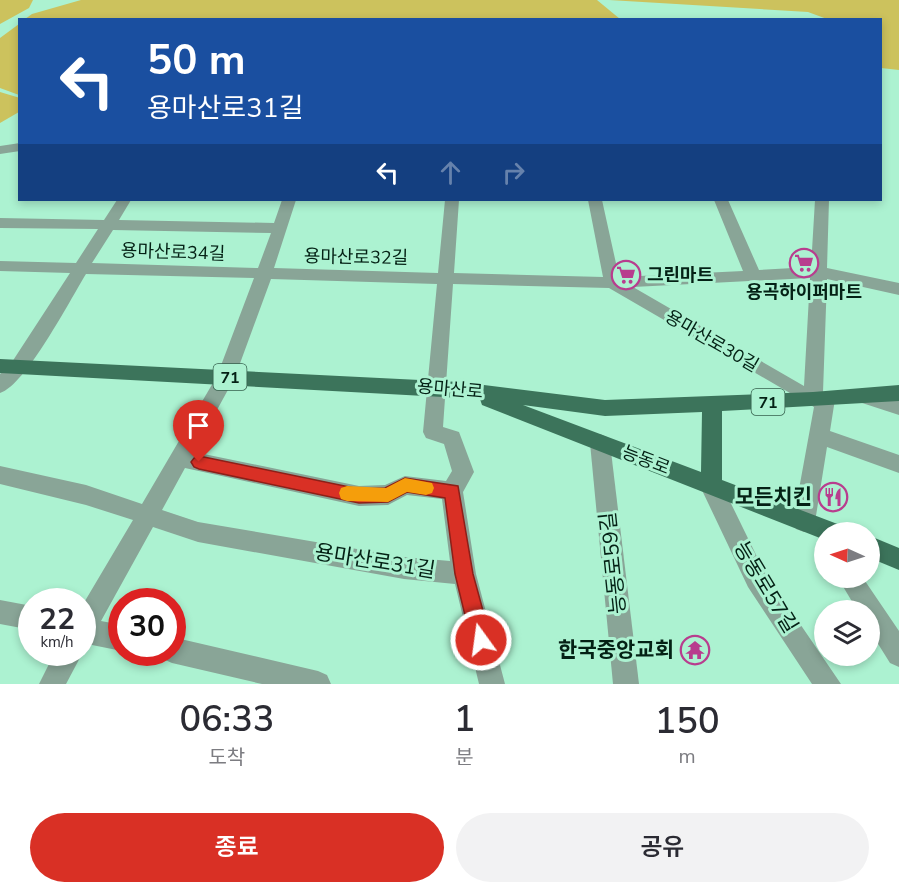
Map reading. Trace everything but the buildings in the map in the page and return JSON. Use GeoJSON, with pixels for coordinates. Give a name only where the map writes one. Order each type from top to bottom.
{"type":"FeatureCollection","features":[{"type":"Feature","properties":{"kind":"main road","name":"용마산로"},"geometry":{"type":"LineString","coordinates":[[9,366],[460,388],[605,408],[819,399],[899,393]]}},
{"type":"Feature","properties":{"kind":"main road","name":"능동로"},"geometry":{"type":"LineString","coordinates":[[460,388],[814,528]]}},
{"type":"Feature","properties":{"kind":"main road"},"geometry":{"type":"LineString","coordinates":[[711,486],[712,404]]}},
{"type":"Feature","properties":{"kind":"main road"},"geometry":{"type":"LineString","coordinates":[[880,551],[899,559]]}},
{"type":"Feature","properties":{"kind":"street"},"geometry":{"type":"LineString","coordinates":[[0,150],[18,147]]}},
{"type":"Feature","properties":{"kind":"street"},"geometry":{"type":"LineString","coordinates":[[0,386],[9,366],[80,268],[123,201]]}},
{"type":"Feature","properties":{"kind":"street"},"geometry":{"type":"LineString","coordinates":[[96,607],[226,377],[289,201]]}},
{"type":"Feature","properties":{"kind":"street"},"geometry":{"type":"LineString","coordinates":[[439,387],[452,201]]}},
{"type":"Feature","properties":{"kind":"street"},"geometry":{"type":"LineString","coordinates":[[595,201],[612,283],[819,272],[899,289]]}},
{"type":"Feature","properties":{"kind":"street"},"geometry":{"type":"LineString","coordinates":[[721,201],[753,275]]}},
{"type":"Feature","properties":{"kind":"street"},"geometry":{"type":"LineString","coordinates":[[820,522],[819,272],[822,201]]}},
{"type":"Feature","properties":{"kind":"street"},"geometry":{"type":"LineString","coordinates":[[0,222],[279,228]]}},
{"type":"Feature","properties":{"kind":"street","name":"용마산로34길"},"geometry":{"type":"LineString","coordinates":[[0,266],[264,275]]}},
{"type":"Feature","properties":{"kind":"street","name":"용마산로32길"},"geometry":{"type":"LineString","coordinates":[[264,275],[446,279]]}},
{"type":"Feature","properties":{"kind":"street","name":"용마산로30길"},"geometry":{"type":"LineString","coordinates":[[446,279],[612,283],[819,399]]}},
{"type":"Feature","properties":{"kind":"street","name":"용마산로31길"},"geometry":{"type":"LineString","coordinates":[[439,387],[433,432],[452,438],[463,472],[452,491],[464,574],[492,684]]}},
{"type":"Feature","properties":{"kind":"street"},"geometry":{"type":"LineString","coordinates":[[863,396],[899,407]]}},
{"type":"Feature","properties":{"kind":"street"},"geometry":{"type":"LineString","coordinates":[[819,436],[899,464]]}},
{"type":"Feature","properties":{"kind":"street","name":"능동로59길"},"geometry":{"type":"LineString","coordinates":[[600,442],[626,684]]}},
{"type":"Feature","properties":{"kind":"street"},"geometry":{"type":"LineString","coordinates":[[180,458],[359,496],[388,495],[405,485],[452,491]]}},
{"type":"Feature","properties":{"kind":"street","name":"용마산로31길"},"geometry":{"type":"LineString","coordinates":[[0,475],[86,495],[198,532],[404,568],[464,574]]}},
{"type":"Feature","properties":{"kind":"street","name":"능동로57길"},"geometry":{"type":"LineString","coordinates":[[711,486],[756,579],[828,684]]}},
{"type":"Feature","properties":{"kind":"street"},"geometry":{"type":"LineString","coordinates":[[856,588],[899,654]]}},
{"type":"Feature","properties":{"kind":"street"},"geometry":{"type":"LineString","coordinates":[[0,612],[18,615]]}},
{"type":"Feature","properties":{"kind":"street"},"geometry":{"type":"LineString","coordinates":[[186,653],[318,684]]}},
{"type":"Feature","properties":{"kind":"street"},"geometry":{"type":"LineString","coordinates":[[52,684],[62,666]]}},
{"type":"Feature","properties":{"kind":"shaded area"},"geometry":{"type":"Polygon","coordinates":[[[0,0],[33,0],[29,8],[0,24],[0,0]]]}},
{"type":"Feature","properties":{"kind":"shaded area"},"geometry":{"type":"Polygon","coordinates":[[[81,0],[597,0],[619,18],[26,18],[32,14],[81,0]]]}},
{"type":"Feature","properties":{"kind":"shaded area"},"geometry":{"type":"Polygon","coordinates":[[[609,0],[899,0],[899,70],[882,68],[882,18],[824,18],[808,12],[609,0]]]}},
{"type":"Feature","properties":{"kind":"shaded area"},"geometry":{"type":"Polygon","coordinates":[[[18,25],[18,95],[0,88],[0,38],[18,25]]]}},
{"type":"Feature","properties":{"kind":"shaded area"},"geometry":{"type":"Polygon","coordinates":[[[0,92],[18,97],[18,113],[0,123],[0,92]]]}},
{"type":"Feature","properties":{"kind":"slow traffic"},"geometry":{"type":"LineString","coordinates":[[347,493],[359,496],[388,495],[405,485],[426,488]]}},
{"type":"Feature","properties":{"kind":"place","name":"용곡하이퍼마트"},"geometry":{"type":"Point","coordinates":[804,263]}},
{"type":"Feature","properties":{"kind":"place","name":"그린마트"},"geometry":{"type":"Point","coordinates":[626,275]}},
{"type":"Feature","properties":{"kind":"place","name":"모든치킨"},"geometry":{"type":"Point","coordinates":[833,497]}},
{"type":"Feature","properties":{"kind":"place","name":"한국중앙교회"},"geometry":{"type":"Point","coordinates":[695,650]}},
{"type":"Feature","properties":{"kind":"route"},"geometry":{"type":"LineString","coordinates":[[199,462],[359,496],[388,495],[405,485],[452,491],[464,574],[481,640]]}}]}
